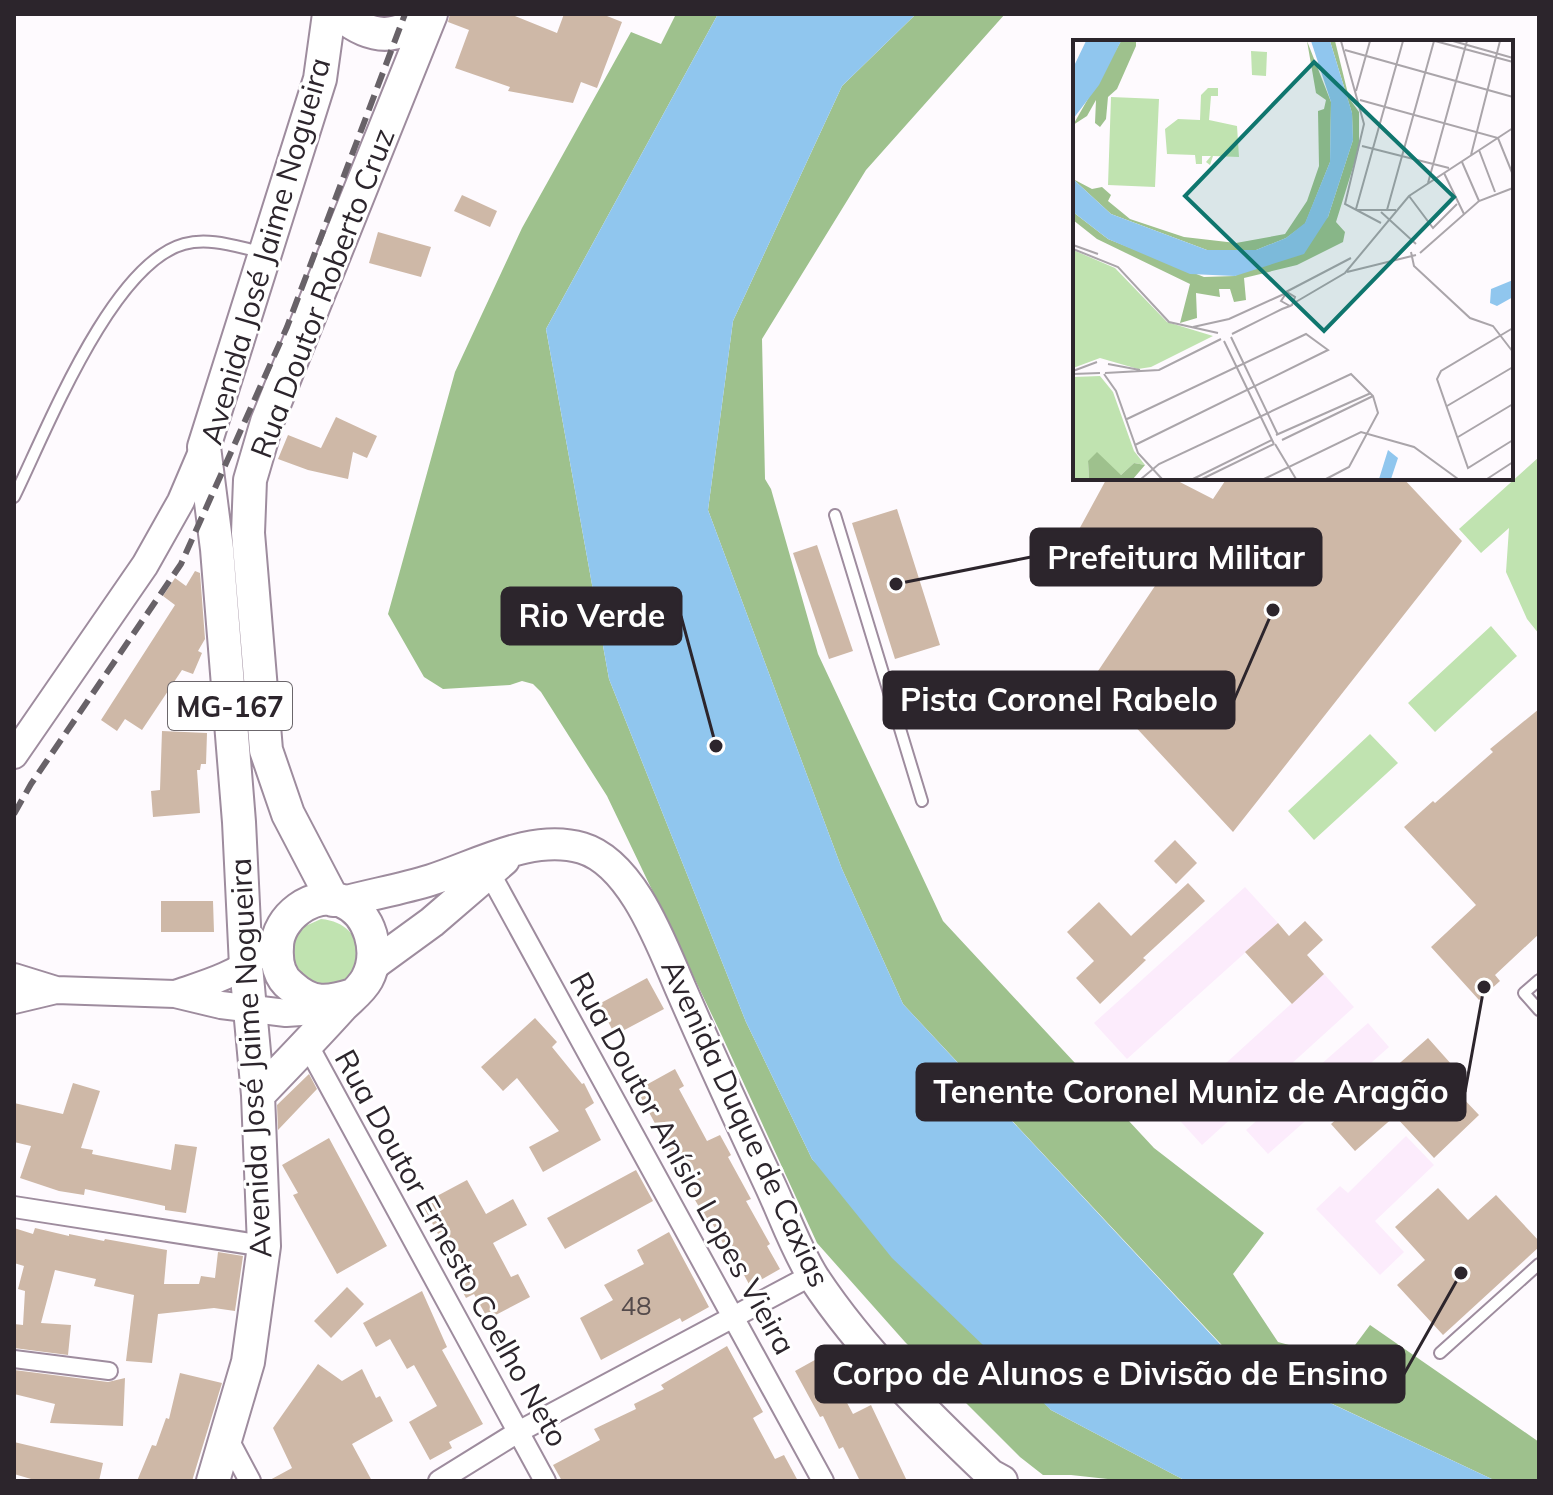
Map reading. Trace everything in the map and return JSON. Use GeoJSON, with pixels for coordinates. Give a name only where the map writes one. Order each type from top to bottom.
{"type":"FeatureCollection","features":[{"type":"Feature","properties":{"kind":"main road","name":"Avenida José Jaime Nogueira"},"geometry":{"type":"LineString","coordinates":[[213,1481],[248,1362],[264,1246],[258,1095],[246,966],[239,822],[217,549],[204,447],[320,79],[329,14]]}},
{"type":"Feature","properties":{"kind":"main road","name":"Avenida José Jaime Nogueira"},"geometry":{"type":"LineString","coordinates":[[340,14],[356,27],[376,34],[397,33],[429,14]]}},
{"type":"Feature","properties":{"kind":"main road","name":"Rua Doutor Roberto Cruz"},"geometry":{"type":"LineString","coordinates":[[338,901],[288,814],[266,750],[248,533],[250,480],[267,422],[429,14]]}},
{"type":"Feature","properties":{"kind":"main road","name":"Avenida José Jaime Nogueira"},"geometry":{"type":"LineString","coordinates":[[239,822],[277,938]]}},
{"type":"Feature","properties":{"kind":"main road","name":"Avenida Duque de Caxias"},"geometry":{"type":"LineString","coordinates":[[277,938],[289,916],[309,902],[338,901],[409,887],[495,863],[537,844],[560,843],[586,849],[613,867],[635,893],[650,919],[812,1275],[861,1342],[924,1412],[991,1475],[1002,1481]]}},
{"type":"Feature","properties":{"kind":"main road","name":"Avenida Duque de Caxias"},"geometry":{"type":"LineString","coordinates":[[258,1095],[307,1044],[341,998],[362,988],[373,965],[432,922],[495,863]]}},
{"type":"Feature","properties":{"kind":"main road"},"geometry":{"type":"LineString","coordinates":[[338,901],[358,913],[369,928],[374,946],[373,965]]}},
{"type":"Feature","properties":{"kind":"main road","name":"MG-167"},"geometry":{"type":"LineString","coordinates":[[277,938],[276,962],[287,983],[306,998],[341,998]]}},
{"type":"Feature","properties":{"kind":"street"},"geometry":{"type":"LineString","coordinates":[[14,755],[145,565],[181,501],[204,447]]}},
{"type":"Feature","properties":{"kind":"street","name":"Rua Doutor Anísio Lopes Vieira"},"geometry":{"type":"LineString","coordinates":[[495,863],[823,1481]]}},
{"type":"Feature","properties":{"kind":"street"},"geometry":{"type":"LineString","coordinates":[[175,994],[246,966],[277,938]]}},
{"type":"Feature","properties":{"kind":"street"},"geometry":{"type":"LineString","coordinates":[[14,977],[56,990],[175,994],[286,1013],[301,1012],[341,998]]}},
{"type":"Feature","properties":{"kind":"street"},"geometry":{"type":"LineString","coordinates":[[14,1000],[56,990]]}},
{"type":"Feature","properties":{"kind":"street","name":"Rua Doutor Ernesto Coelho Neto"},"geometry":{"type":"LineString","coordinates":[[307,1044],[545,1481]]}},
{"type":"Feature","properties":{"kind":"street"},"geometry":{"type":"LineString","coordinates":[[14,1207],[264,1246]]}},
{"type":"Feature","properties":{"kind":"street"},"geometry":{"type":"LineString","coordinates":[[439,1481],[518,1432],[812,1275]]}},
{"type":"Feature","properties":{"kind":"street"},"geometry":{"type":"LineString","coordinates":[[14,1359],[109,1371]]}},
{"type":"Feature","properties":{"kind":"street"},"geometry":{"type":"LineString","coordinates":[[225,1434],[250,1481]]}},
{"type":"Feature","properties":{"kind":"lane"},"geometry":{"type":"LineString","coordinates":[[14,497],[92,337],[147,265],[170,249],[198,242],[264,252]]}},
{"type":"Feature","properties":{"kind":"lane"},"geometry":{"type":"LineString","coordinates":[[835,515],[922,801]]}},
{"type":"Feature","properties":{"kind":"lane"},"geometry":{"type":"LineString","coordinates":[[1539,980],[1524,993],[1539,1010]]}},
{"type":"Feature","properties":{"kind":"lane"},"geometry":{"type":"LineString","coordinates":[[1440,1353],[1539,1264]]}},
{"type":"Feature","properties":{"kind":"shaded area"},"geometry":{"type":"Polygon","coordinates":[[[1245,887],[1278,923],[1127,1059],[1094,1023],[1245,887]]]}},
{"type":"Feature","properties":{"kind":"shaded area"},"geometry":{"type":"Polygon","coordinates":[[[1324,974],[1354,1007],[1202,1145],[1172,1112],[1324,974]]]}},
{"type":"Feature","properties":{"kind":"shaded area"},"geometry":{"type":"Polygon","coordinates":[[[1368,1023],[1389,1047],[1268,1154],[1246,1130],[1368,1023]]]}},
{"type":"Feature","properties":{"kind":"shaded area"},"geometry":{"type":"Polygon","coordinates":[[[1406,1136],[1434,1165],[1375,1221],[1404,1252],[1380,1275],[1316,1209],[1340,1186],[1348,1193],[1406,1136]]]}},
{"type":"Feature","properties":{"kind":"green space"},"geometry":{"type":"Polygon","coordinates":[[[676,14],[718,14],[546,329],[609,679],[746,1022],[812,1159],[1051,1410],[1186,1481],[1126,1481],[1043,1475],[1020,1457],[905,1342],[817,1243],[607,796],[541,692],[533,684],[522,681],[510,685],[443,689],[424,677],[388,614],[455,372],[522,228],[631,32],[661,44],[676,14]]]}},
{"type":"Feature","properties":{"kind":"green space"},"geometry":{"type":"Polygon","coordinates":[[[916,14],[1005,14],[866,170],[762,339],[765,479],[771,489],[818,654],[943,921],[1154,1148],[1264,1233],[1233,1274],[1278,1342],[1344,1360],[1370,1325],[1539,1442],[1539,1481],[1496,1481],[1233,1357],[903,1004],[842,869],[708,510],[733,321],[842,86],[916,14]]]}},
{"type":"Feature","properties":{"kind":"green space"},"geometry":{"type":"Polygon","coordinates":[[[1539,457],[1539,634],[1527,619],[1506,572],[1509,528],[1481,553],[1459,529],[1539,457]]]}},
{"type":"Feature","properties":{"kind":"green space"},"geometry":{"type":"Polygon","coordinates":[[[1491,626],[1517,656],[1435,732],[1408,703],[1491,626]]]}},
{"type":"Feature","properties":{"kind":"green space"},"geometry":{"type":"Polygon","coordinates":[[[1370,734],[1398,763],[1314,840],[1288,811],[1370,734]]]}},
{"type":"Feature","properties":{"kind":"green space"},"geometry":{"type":"Polygon","coordinates":[[[321,919],[348,930],[358,951],[351,973],[341,982],[326,988],[297,976],[290,946],[301,928],[321,919]]]}},
{"type":"Feature","properties":{"kind":"water"},"geometry":{"type":"Polygon","coordinates":[[[718,14],[916,14],[842,86],[733,321],[708,510],[842,869],[903,1004],[1232,1357],[1496,1481],[1186,1481],[1051,1410],[892,1258],[812,1159],[746,1022],[609,679],[546,329],[718,14]]]}},
{"type":"Feature","properties":{"kind":"building"},"geometry":{"type":"Polygon","coordinates":[[[450,14],[510,14],[557,33],[564,14],[602,14],[622,22],[597,88],[581,82],[573,103],[508,91],[510,87],[455,68],[469,30],[448,22],[450,14]]]}},
{"type":"Feature","properties":{"kind":"building"},"geometry":{"type":"Polygon","coordinates":[[[462,195],[497,211],[490,227],[454,211],[462,195]]]}},
{"type":"Feature","properties":{"kind":"building"},"geometry":{"type":"Polygon","coordinates":[[[378,232],[431,247],[421,277],[369,263],[378,232]]]}},
{"type":"Feature","properties":{"kind":"building"},"geometry":{"type":"Polygon","coordinates":[[[336,417],[377,436],[367,458],[353,452],[348,479],[278,459],[288,435],[321,448],[336,417]]]}},
{"type":"Feature","properties":{"kind":"building"},"geometry":{"type":"Polygon","coordinates":[[[1106,480],[1176,480],[1213,499],[1226,480],[1405,480],[1462,541],[1233,832],[1092,680],[1167,568],[1100,533],[1094,544],[1076,535],[1106,480]]]}},
{"type":"Feature","properties":{"kind":"building"},"geometry":{"type":"Polygon","coordinates":[[[897,509],[940,645],[895,659],[852,523],[897,509]]]}},
{"type":"Feature","properties":{"kind":"building"},"geometry":{"type":"Polygon","coordinates":[[[817,545],[853,651],[829,659],[793,553],[817,545]]]}},
{"type":"Feature","properties":{"kind":"building"},"geometry":{"type":"Polygon","coordinates":[[[195,571],[200,573],[205,639],[198,651],[202,653],[193,674],[182,670],[142,730],[125,719],[117,731],[101,720],[175,605],[163,596],[175,578],[186,586],[195,571]]]}},
{"type":"Feature","properties":{"kind":"building"},"geometry":{"type":"Polygon","coordinates":[[[1539,709],[1539,934],[1495,975],[1500,981],[1479,1000],[1431,947],[1476,905],[1404,827],[1539,709]]]}},
{"type":"Feature","properties":{"kind":"building"},"geometry":{"type":"Polygon","coordinates":[[[162,731],[207,733],[206,764],[201,764],[200,770],[197,770],[200,813],[153,817],[151,791],[160,790],[162,731]]]}},
{"type":"Feature","properties":{"kind":"building"},"geometry":{"type":"Polygon","coordinates":[[[1175,840],[1197,863],[1176,884],[1154,861],[1175,840]]]}},
{"type":"Feature","properties":{"kind":"building"},"geometry":{"type":"Polygon","coordinates":[[[1188,883],[1205,901],[1143,958],[1146,960],[1100,1004],[1076,978],[1094,961],[1067,932],[1099,902],[1131,936],[1188,883]]]}},
{"type":"Feature","properties":{"kind":"building"},"geometry":{"type":"Polygon","coordinates":[[[161,901],[213,901],[214,932],[161,932],[161,901]]]}},
{"type":"Feature","properties":{"kind":"building"},"geometry":{"type":"Polygon","coordinates":[[[1305,921],[1323,940],[1307,955],[1324,974],[1292,1004],[1245,952],[1278,923],[1289,936],[1305,921]]]}},
{"type":"Feature","properties":{"kind":"building"},"geometry":{"type":"Polygon","coordinates":[[[647,978],[664,1009],[615,1035],[599,1004],[647,978]]]}},
{"type":"Feature","properties":{"kind":"building"},"geometry":{"type":"Polygon","coordinates":[[[535,1018],[557,1042],[552,1047],[584,1083],[594,1103],[585,1109],[601,1140],[543,1172],[529,1147],[559,1131],[517,1078],[503,1091],[481,1067],[535,1018]]]}},
{"type":"Feature","properties":{"kind":"building"},"geometry":{"type":"Polygon","coordinates":[[[1428,1038],[1452,1065],[1441,1075],[1479,1115],[1434,1158],[1395,1116],[1355,1151],[1331,1124],[1428,1038]]]}},
{"type":"Feature","properties":{"kind":"building"},"geometry":{"type":"Polygon","coordinates":[[[675,1069],[684,1086],[679,1089],[707,1141],[720,1135],[731,1155],[728,1157],[751,1199],[746,1201],[780,1269],[750,1286],[695,1200],[699,1198],[637,1090],[675,1069]]]}},
{"type":"Feature","properties":{"kind":"building"},"geometry":{"type":"Polygon","coordinates":[[[309,1074],[317,1089],[278,1130],[277,1105],[309,1074]]]}},
{"type":"Feature","properties":{"kind":"building"},"geometry":{"type":"Polygon","coordinates":[[[73,1083],[100,1091],[81,1148],[93,1150],[92,1154],[171,1170],[175,1144],[197,1147],[186,1213],[85,1189],[84,1195],[59,1191],[20,1178],[31,1146],[14,1142],[14,1103],[63,1114],[73,1083]]]}},
{"type":"Feature","properties":{"kind":"building"},"geometry":{"type":"Polygon","coordinates":[[[329,1138],[387,1246],[337,1274],[293,1195],[298,1193],[282,1165],[329,1138]]]}},
{"type":"Feature","properties":{"kind":"building"},"geometry":{"type":"Polygon","coordinates":[[[636,1170],[653,1201],[565,1249],[547,1218],[636,1170]]]}},
{"type":"Feature","properties":{"kind":"building"},"geometry":{"type":"Polygon","coordinates":[[[467,1180],[486,1214],[513,1199],[527,1225],[493,1243],[511,1277],[518,1274],[530,1297],[488,1319],[474,1294],[466,1298],[453,1274],[464,1268],[443,1231],[438,1234],[422,1204],[467,1180]]]}},
{"type":"Feature","properties":{"kind":"building"},"geometry":{"type":"Polygon","coordinates":[[[1438,1188],[1468,1220],[1496,1195],[1539,1241],[1539,1247],[1443,1335],[1397,1285],[1425,1260],[1395,1227],[1438,1188]]]}},
{"type":"Feature","properties":{"kind":"building"},"geometry":{"type":"Polygon","coordinates":[[[14,1228],[33,1234],[35,1228],[167,1250],[164,1284],[199,1284],[201,1276],[215,1278],[218,1252],[243,1256],[235,1311],[214,1308],[158,1314],[152,1363],[126,1361],[134,1295],[94,1286],[96,1279],[55,1270],[41,1323],[71,1325],[68,1355],[14,1348],[14,1324],[23,1325],[25,1291],[18,1289],[24,1266],[14,1263],[14,1228]]]}},
{"type":"Feature","properties":{"kind":"building"},"geometry":{"type":"Polygon","coordinates":[[[669,1232],[709,1307],[682,1322],[680,1318],[601,1360],[580,1318],[613,1300],[604,1285],[644,1264],[637,1250],[669,1232]]]}},
{"type":"Feature","properties":{"kind":"building"},"geometry":{"type":"Polygon","coordinates":[[[347,1287],[364,1304],[331,1338],[314,1321],[347,1287]]]}},
{"type":"Feature","properties":{"kind":"building"},"geometry":{"type":"Polygon","coordinates":[[[422,1291],[447,1347],[442,1350],[483,1424],[449,1442],[452,1448],[430,1460],[409,1422],[437,1406],[414,1365],[407,1369],[390,1339],[376,1347],[363,1323],[422,1291]]]}},
{"type":"Feature","properties":{"kind":"building"},"geometry":{"type":"Polygon","coordinates":[[[727,1346],[763,1412],[753,1418],[775,1459],[784,1455],[798,1481],[562,1481],[553,1465],[600,1440],[594,1429],[636,1409],[634,1404],[664,1389],[661,1385],[727,1346]]]}},
{"type":"Feature","properties":{"kind":"building"},"geometry":{"type":"Polygon","coordinates":[[[822,1356],[853,1414],[871,1405],[907,1481],[860,1481],[843,1447],[839,1449],[795,1371],[822,1356]]]}},
{"type":"Feature","properties":{"kind":"building"},"geometry":{"type":"Polygon","coordinates":[[[318,1364],[342,1381],[362,1369],[376,1398],[380,1396],[393,1421],[352,1444],[372,1481],[268,1481],[292,1468],[273,1428],[318,1364]]]}},
{"type":"Feature","properties":{"kind":"building"},"geometry":{"type":"Polygon","coordinates":[[[14,1370],[108,1382],[125,1378],[123,1426],[50,1423],[55,1404],[14,1394],[14,1370]]]}},
{"type":"Feature","properties":{"kind":"building"},"geometry":{"type":"Polygon","coordinates":[[[180,1373],[222,1383],[192,1481],[137,1481],[152,1445],[156,1446],[166,1418],[169,1419],[180,1373]]]}},
{"type":"Feature","properties":{"kind":"building"},"geometry":{"type":"Polygon","coordinates":[[[14,1442],[103,1463],[99,1481],[38,1481],[14,1474],[14,1442]]]}},
{"type":"Feature","properties":{"kind":"railway"},"geometry":{"type":"LineString","coordinates":[[14,814],[31,784],[181,564],[287,327],[405,14]]}},
{"type":"Feature","properties":{"kind":"place","name":"Prefeitura Militar"},"geometry":{"type":"Point","coordinates":[896,584]}},
{"type":"Feature","properties":{"kind":"place","name":"Pista Coronel Rabelo"},"geometry":{"type":"Point","coordinates":[1273,610]}},
{"type":"Feature","properties":{"kind":"place","name":"Rio Verde"},"geometry":{"type":"Point","coordinates":[716,746]}},
{"type":"Feature","properties":{"kind":"place","name":"Tenente Coronel Muniz de Aragão"},"geometry":{"type":"Point","coordinates":[1484,987]}},
{"type":"Feature","properties":{"kind":"place","name":"Corpo de Alunos e Divisão de Ensino"},"geometry":{"type":"Point","coordinates":[1461,1273]}}]}
